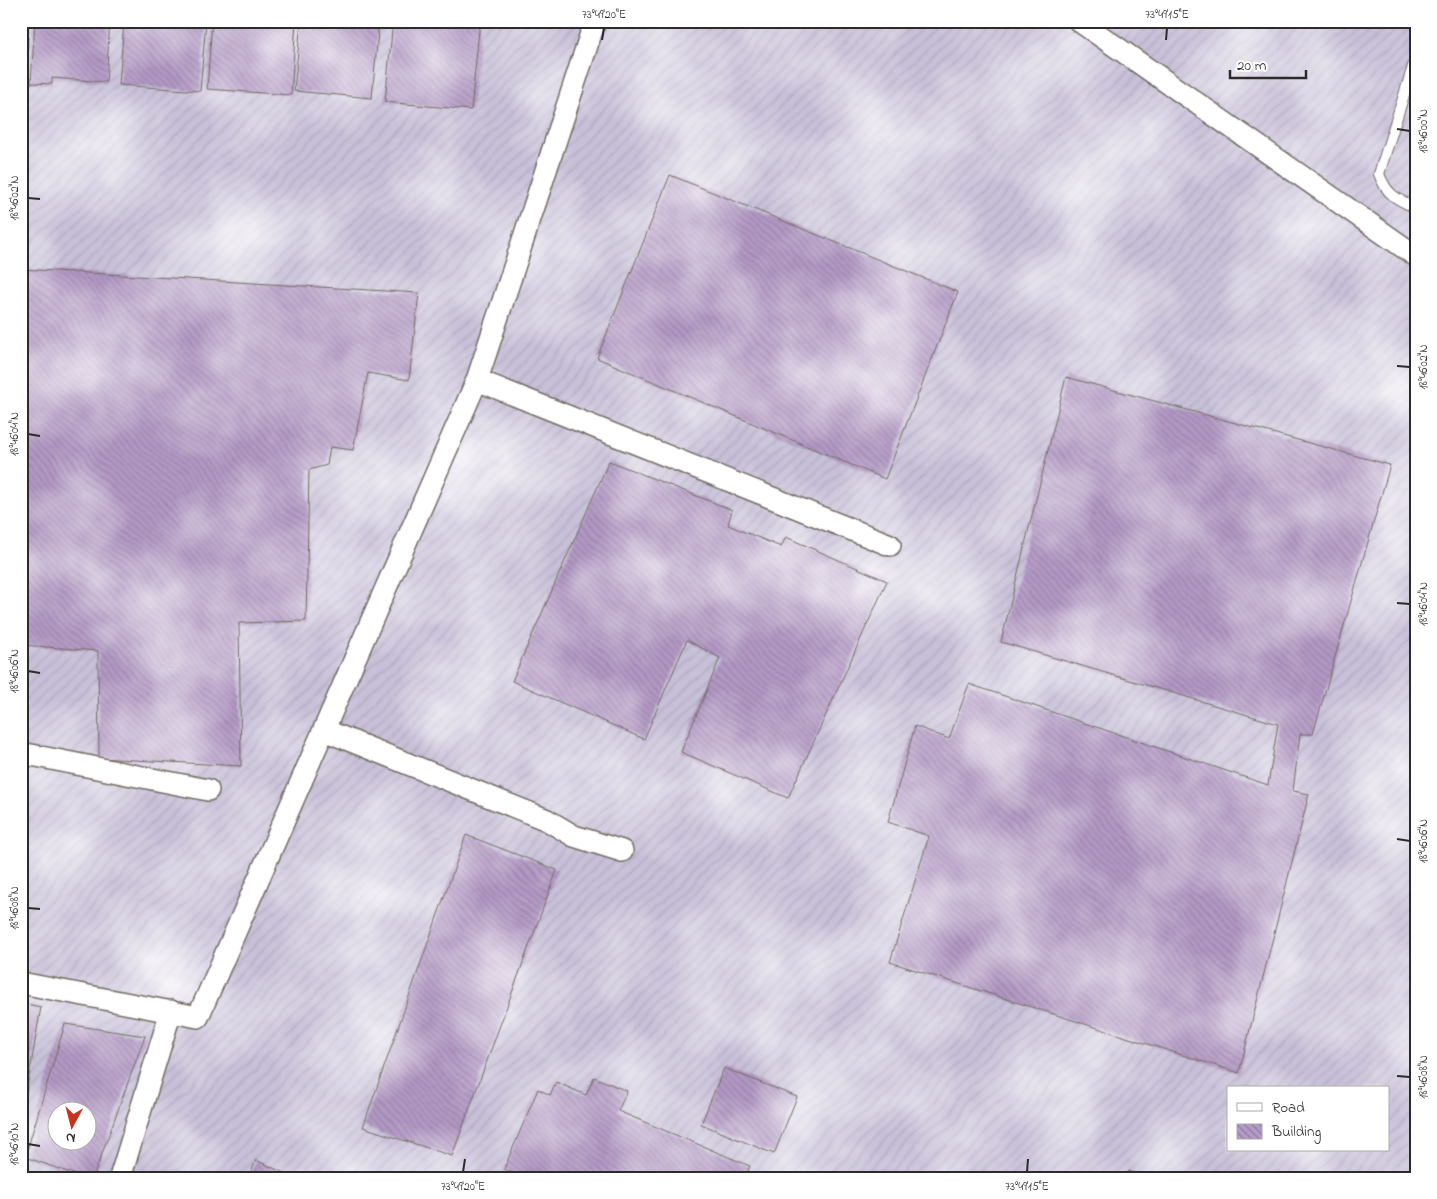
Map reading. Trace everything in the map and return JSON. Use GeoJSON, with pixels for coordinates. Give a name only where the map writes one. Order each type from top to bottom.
{"type":"FeatureCollection","features":[{"type":"Feature","properties":{"kind":"street"},"geometry":{"type":"LineString","coordinates":[[21,983],[198,1017],[477,380],[596,21]]}},
{"type":"Feature","properties":{"kind":"street"},"geometry":{"type":"LineString","coordinates":[[1079,21],[1416,256]]}},
{"type":"Feature","properties":{"kind":"street"},"geometry":{"type":"LineString","coordinates":[[477,380],[890,545]]}},
{"type":"Feature","properties":{"kind":"street"},"geometry":{"type":"LineString","coordinates":[[324,730],[547,820],[574,836],[622,851]]}},
{"type":"Feature","properties":{"kind":"street"},"geometry":{"type":"LineString","coordinates":[[21,753],[208,790]]}},
{"type":"Feature","properties":{"kind":"street"},"geometry":{"type":"LineString","coordinates":[[120,1178],[171,1011]]}},
{"type":"Feature","properties":{"kind":"lane"},"geometry":{"type":"LineString","coordinates":[[1416,57],[1379,174],[1385,189],[1400,200],[1416,208]]}},
{"type":"Feature","properties":{"kind":"shaded area"},"geometry":{"type":"Polygon","coordinates":[[[21,21],[1416,21],[1416,1178],[21,1178],[21,21]]]}},
{"type":"Feature","properties":{"kind":"building"},"geometry":{"type":"Polygon","coordinates":[[[21,21],[28,21],[28,31],[21,30],[21,21]]]}},
{"type":"Feature","properties":{"kind":"building"},"geometry":{"type":"Polygon","coordinates":[[[35,21],[110,21],[106,82],[52,78],[52,84],[31,83],[35,21]]]}},
{"type":"Feature","properties":{"kind":"building"},"geometry":{"type":"Polygon","coordinates":[[[124,21],[206,21],[200,91],[119,85],[124,21]]]}},
{"type":"Feature","properties":{"kind":"building"},"geometry":{"type":"Polygon","coordinates":[[[212,21],[296,21],[291,95],[207,89],[212,21]]]}},
{"type":"Feature","properties":{"kind":"building"},"geometry":{"type":"Polygon","coordinates":[[[301,21],[379,21],[372,98],[294,91],[301,21]]]}},
{"type":"Feature","properties":{"kind":"building"},"geometry":{"type":"Polygon","coordinates":[[[393,21],[480,21],[471,110],[385,102],[393,21]]]}},
{"type":"Feature","properties":{"kind":"building"},"geometry":{"type":"Polygon","coordinates":[[[21,36],[28,37],[26,80],[21,80],[21,36]]]}},
{"type":"Feature","properties":{"kind":"building"},"geometry":{"type":"Polygon","coordinates":[[[670,175],[958,292],[885,479],[597,358],[670,175]]]}},
{"type":"Feature","properties":{"kind":"building"},"geometry":{"type":"Polygon","coordinates":[[[21,269],[419,293],[409,380],[368,373],[353,450],[330,447],[327,465],[309,470],[306,621],[239,623],[241,766],[99,758],[98,651],[21,645],[21,269]]]}},
{"type":"Feature","properties":{"kind":"building"},"geometry":{"type":"Polygon","coordinates":[[[1066,377],[1390,465],[1313,734],[1300,734],[1293,791],[1309,794],[1239,1073],[890,962],[929,836],[888,822],[915,726],[949,739],[969,684],[1268,785],[1278,724],[1001,642],[1066,377]]]}},
{"type":"Feature","properties":{"kind":"building"},"geometry":{"type":"Polygon","coordinates":[[[609,461],[732,510],[728,525],[781,547],[786,537],[887,581],[788,798],[681,752],[720,658],[687,640],[644,739],[512,681],[609,461]]]}},
{"type":"Feature","properties":{"kind":"building"},"geometry":{"type":"Polygon","coordinates":[[[466,835],[557,870],[452,1156],[363,1127],[466,835]]]}},
{"type":"Feature","properties":{"kind":"building"},"geometry":{"type":"Polygon","coordinates":[[[21,1003],[41,1007],[22,1117],[21,1116],[21,1003]]]}},
{"type":"Feature","properties":{"kind":"building"},"geometry":{"type":"Polygon","coordinates":[[[65,1024],[145,1036],[93,1178],[85,1178],[25,1157],[65,1024]]]}},
{"type":"Feature","properties":{"kind":"building"},"geometry":{"type":"Polygon","coordinates":[[[724,1068],[797,1097],[774,1154],[701,1124],[724,1068]]]}},
{"type":"Feature","properties":{"kind":"building"},"geometry":{"type":"Polygon","coordinates":[[[594,1077],[627,1091],[618,1111],[750,1166],[745,1178],[517,1178],[518,1175],[504,1169],[538,1089],[550,1095],[556,1082],[586,1095],[594,1077]]]}},
{"type":"Feature","properties":{"kind":"building"},"geometry":{"type":"Polygon","coordinates":[[[256,1160],[284,1173],[282,1178],[249,1178],[256,1160]]]}},
{"type":"Feature","properties":{"kind":"building"},"geometry":{"type":"Polygon","coordinates":[[[1129,1171],[1146,1178],[1126,1178],[1129,1171]]]}}]}
